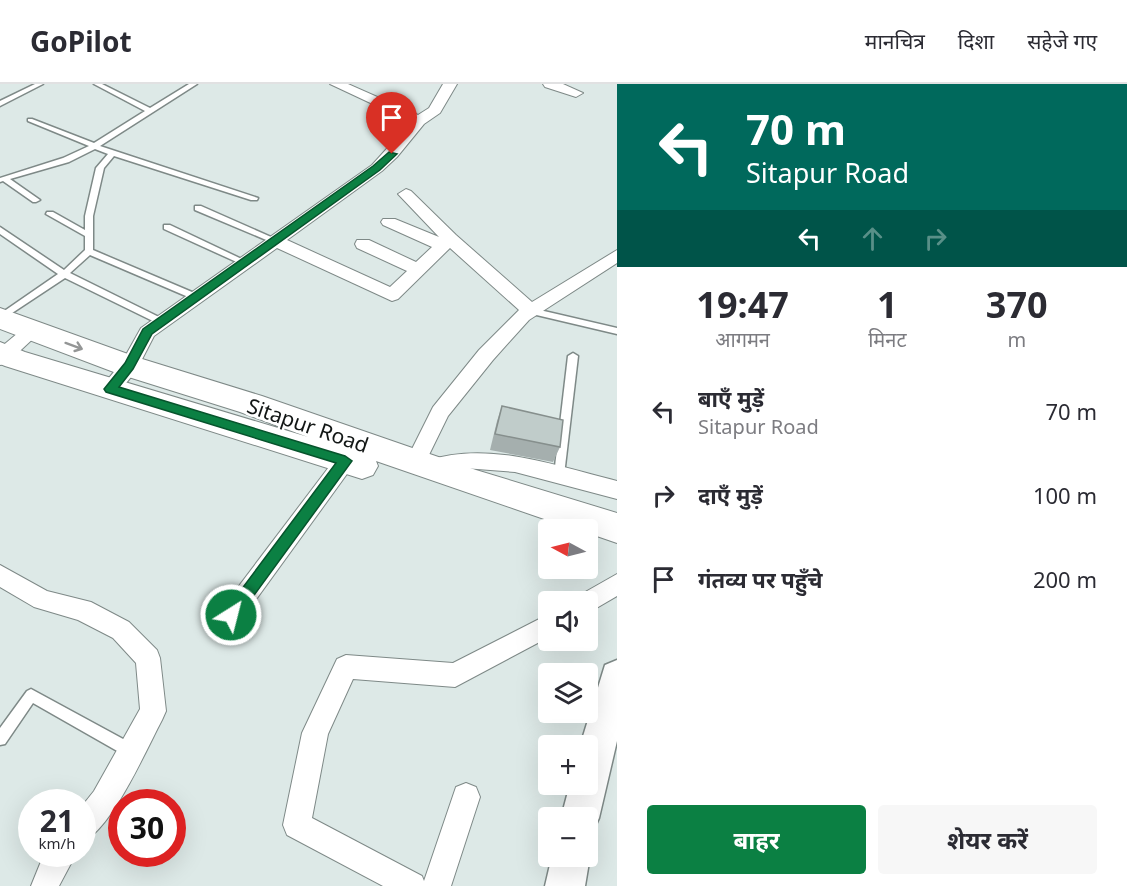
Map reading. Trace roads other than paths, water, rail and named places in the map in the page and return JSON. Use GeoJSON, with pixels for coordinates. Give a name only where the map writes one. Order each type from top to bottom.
{"type":"FeatureCollection","features":[{"type":"Feature","properties":{"kind":"main road","name":"Sitapur Road"},"geometry":{"type":"LineString","coordinates":[[0,318],[31,331],[120,378],[345,461],[538,519]]}},
{"type":"Feature","properties":{"kind":"main road","name":"Sitapur Road"},"geometry":{"type":"LineString","coordinates":[[2,355],[250,404],[423,465],[617,528]]}},
{"type":"Feature","properties":{"kind":"main road"},"geometry":{"type":"LineString","coordinates":[[598,538],[617,544]]}},
{"type":"Feature","properties":{"kind":"main road"},"geometry":{"type":"LineString","coordinates":[[598,747],[617,676]]}},
{"type":"Feature","properties":{"kind":"main road"},"geometry":{"type":"LineString","coordinates":[[565,886],[569,867]]}},
{"type":"Feature","properties":{"kind":"street"},"geometry":{"type":"LineString","coordinates":[[337,84],[419,121]]}},
{"type":"Feature","properties":{"kind":"street"},"geometry":{"type":"LineString","coordinates":[[120,378],[147,332],[377,168],[392,154],[419,121],[435,110],[442,94],[450,84]]}},
{"type":"Feature","properties":{"kind":"street"},"geometry":{"type":"LineString","coordinates":[[550,84],[576,93]]}},
{"type":"Feature","properties":{"kind":"street"},"geometry":{"type":"LineString","coordinates":[[406,194],[446,242],[531,311]]}},
{"type":"Feature","properties":{"kind":"street"},"geometry":{"type":"LineString","coordinates":[[389,222],[446,242]]}},
{"type":"Feature","properties":{"kind":"street"},"geometry":{"type":"LineString","coordinates":[[274,240],[392,295],[446,242]]}},
{"type":"Feature","properties":{"kind":"street"},"geometry":{"type":"LineString","coordinates":[[363,244],[418,269]]}},
{"type":"Feature","properties":{"kind":"street"},"geometry":{"type":"LineString","coordinates":[[614,261],[523,316],[486,355],[440,412],[423,465],[464,460],[515,464],[617,490]]}},
{"type":"Feature","properties":{"kind":"street"},"geometry":{"type":"LineString","coordinates":[[2,355],[31,331]]}},
{"type":"Feature","properties":{"kind":"street"},"geometry":{"type":"LineString","coordinates":[[231,615],[345,461]]}},
{"type":"Feature","properties":{"kind":"street"},"geometry":{"type":"LineString","coordinates":[[0,575],[42,600],[83,610],[121,630],[148,658],[153,711],[104,801],[96,811]]}},
{"type":"Feature","properties":{"kind":"street"},"geometry":{"type":"LineString","coordinates":[[598,596],[617,584]]}},
{"type":"Feature","properties":{"kind":"street"},"geometry":{"type":"LineString","coordinates":[[412,886],[297,825],[315,733],[346,667],[454,675],[538,631]]}},
{"type":"Feature","properties":{"kind":"street"},"geometry":{"type":"LineString","coordinates":[[437,886],[466,797]]}},
{"type":"Feature","properties":{"kind":"street"},"geometry":{"type":"LineString","coordinates":[[45,886],[52,867]]}},
{"type":"Feature","properties":{"kind":"lane"},"geometry":{"type":"LineString","coordinates":[[0,104],[40,84]]}},
{"type":"Feature","properties":{"kind":"lane"},"geometry":{"type":"LineString","coordinates":[[97,84],[150,111]]}},
{"type":"Feature","properties":{"kind":"lane"},"geometry":{"type":"LineString","coordinates":[[2,180],[66,160],[95,146],[194,84]]}},
{"type":"Feature","properties":{"kind":"lane"},"geometry":{"type":"LineString","coordinates":[[30,120],[112,153],[254,198]]}},
{"type":"Feature","properties":{"kind":"lane"},"geometry":{"type":"LineString","coordinates":[[0,318],[64,274],[89,251],[89,216],[100,168],[112,153]]}},
{"type":"Feature","properties":{"kind":"lane"},"geometry":{"type":"LineString","coordinates":[[2,180],[36,200]]}},
{"type":"Feature","properties":{"kind":"lane"},"geometry":{"type":"LineString","coordinates":[[198,208],[274,240]]}},
{"type":"Feature","properties":{"kind":"lane"},"geometry":{"type":"LineString","coordinates":[[50,214],[89,235]]}},
{"type":"Feature","properties":{"kind":"lane"},"geometry":{"type":"LineString","coordinates":[[167,227],[243,262]]}},
{"type":"Feature","properties":{"kind":"lane"},"geometry":{"type":"LineString","coordinates":[[0,230],[64,274],[162,322]]}},
{"type":"Feature","properties":{"kind":"lane"},"geometry":{"type":"LineString","coordinates":[[89,251],[196,297]]}},
{"type":"Feature","properties":{"kind":"lane"},"geometry":{"type":"LineString","coordinates":[[531,311],[617,331]]}},
{"type":"Feature","properties":{"kind":"lane"},"geometry":{"type":"LineString","coordinates":[[559,475],[573,356]]}},
{"type":"Feature","properties":{"kind":"lane"},"geometry":{"type":"LineString","coordinates":[[0,739],[31,695],[131,752]]}}]}
